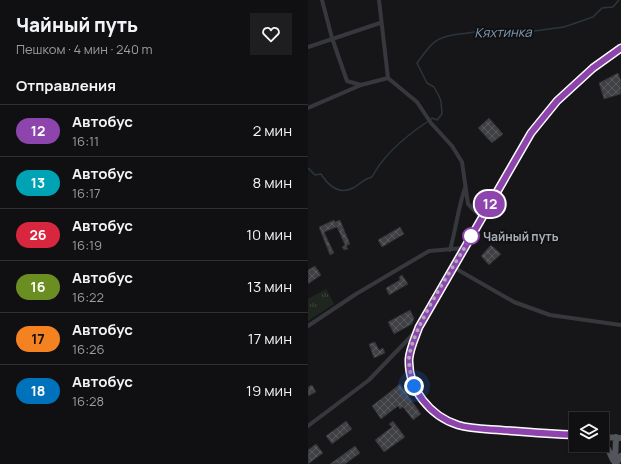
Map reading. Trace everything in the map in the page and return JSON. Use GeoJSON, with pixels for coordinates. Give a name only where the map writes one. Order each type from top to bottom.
{"type":"FeatureCollection","features":[{"type":"Feature","properties":{"kind":"main road"},"geometry":{"type":"LineString","coordinates":[[569,435],[460,426],[442,418],[429,408],[414,386],[410,371],[411,347],[419,327],[531,133],[557,101],[593,68],[621,50]]}},
{"type":"Feature","properties":{"kind":"main road"},"geometry":{"type":"LineString","coordinates":[[617,462],[619,437]]}},
{"type":"Feature","properties":{"kind":"main road"},"geometry":{"type":"LineString","coordinates":[[609,452],[617,462]]}},
{"type":"Feature","properties":{"kind":"street"},"geometry":{"type":"LineString","coordinates":[[322,0],[332,38],[347,80],[361,85]]}},
{"type":"Feature","properties":{"kind":"street"},"geometry":{"type":"LineString","coordinates":[[379,0],[380,23],[388,78],[417,102],[431,123],[452,146],[462,162],[468,204],[482,218]]}},
{"type":"Feature","properties":{"kind":"street"},"geometry":{"type":"LineString","coordinates":[[308,47],[380,23]]}},
{"type":"Feature","properties":{"kind":"street"},"geometry":{"type":"LineString","coordinates":[[308,108],[361,85],[388,78]]}},
{"type":"Feature","properties":{"kind":"street"},"geometry":{"type":"LineString","coordinates":[[450,250],[456,228],[460,202],[466,186]]}},
{"type":"Feature","properties":{"kind":"street"},"geometry":{"type":"LineString","coordinates":[[308,326],[356,294],[429,251],[464,248]]}},
{"type":"Feature","properties":{"kind":"street"},"geometry":{"type":"LineString","coordinates":[[454,266],[514,302],[550,315],[621,325]]}},
{"type":"Feature","properties":{"kind":"street"},"geometry":{"type":"LineString","coordinates":[[308,426],[369,380],[419,327]]}},
{"type":"Feature","properties":{"kind":"green space"},"geometry":{"type":"Polygon","coordinates":[[[326,289],[334,304],[308,321],[308,299],[326,289]]]}},
{"type":"Feature","properties":{"kind":"building"},"geometry":{"type":"Polygon","coordinates":[[[618,73],[621,81],[621,94],[604,99],[599,83],[618,73]]]}},
{"type":"Feature","properties":{"kind":"building"},"geometry":{"type":"Polygon","coordinates":[[[489,118],[503,134],[492,143],[478,128],[489,118]]]}},
{"type":"Feature","properties":{"kind":"building"},"geometry":{"type":"Polygon","coordinates":[[[334,220],[335,222],[340,220],[350,244],[346,246],[348,249],[344,250],[342,247],[345,245],[337,227],[324,232],[334,253],[330,255],[319,227],[334,220]]]}},
{"type":"Feature","properties":{"kind":"building"},"geometry":{"type":"Polygon","coordinates":[[[400,227],[404,234],[382,247],[378,240],[400,227]]]}},
{"type":"Feature","properties":{"kind":"building","name":"Чайный путь"},"geometry":{"type":"Polygon","coordinates":[[[491,245],[501,254],[489,265],[481,256],[491,245]]]}},
{"type":"Feature","properties":{"kind":"building"},"geometry":{"type":"Polygon","coordinates":[[[315,266],[321,275],[308,284],[308,270],[315,266]]]}},
{"type":"Feature","properties":{"kind":"building"},"geometry":{"type":"Polygon","coordinates":[[[402,275],[408,284],[389,295],[386,288],[400,280],[399,277],[402,275]]]}},
{"type":"Feature","properties":{"kind":"building"},"geometry":{"type":"Polygon","coordinates":[[[410,310],[414,318],[412,324],[394,334],[388,322],[410,310]]]}},
{"type":"Feature","properties":{"kind":"building"},"geometry":{"type":"Polygon","coordinates":[[[375,342],[379,350],[383,348],[385,353],[374,358],[369,344],[375,342]]]}},
{"type":"Feature","properties":{"kind":"building"},"geometry":{"type":"Polygon","coordinates":[[[400,384],[421,414],[413,420],[403,407],[400,409],[398,406],[381,419],[372,406],[400,384]]]}},
{"type":"Feature","properties":{"kind":"building"},"geometry":{"type":"Polygon","coordinates":[[[312,385],[316,392],[308,396],[308,387],[312,385]]]}},
{"type":"Feature","properties":{"kind":"building"},"geometry":{"type":"Polygon","coordinates":[[[346,421],[352,429],[332,444],[326,436],[346,421]]]}},
{"type":"Feature","properties":{"kind":"building"},"geometry":{"type":"Polygon","coordinates":[[[393,421],[405,437],[384,452],[375,440],[392,427],[389,424],[393,421]]]}},
{"type":"Feature","properties":{"kind":"building"},"geometry":{"type":"Polygon","coordinates":[[[316,444],[323,453],[308,464],[308,450],[316,444]]]}},
{"type":"Feature","properties":{"kind":"building"},"geometry":{"type":"Polygon","coordinates":[[[355,446],[360,453],[345,464],[330,464],[355,446]]]}},
{"type":"Feature","properties":{"kind":"waterway","name":"Кяхтинка"},"geometry":{"type":"LineString","coordinates":[[430,120],[432,118],[437,120],[442,114],[441,101],[434,87],[427,83],[417,63],[430,46],[438,39],[451,35],[481,30],[488,33],[509,30],[527,32],[564,27],[593,17],[602,8],[613,7],[619,0]]}},
{"type":"Feature","properties":{"kind":"waterway","name":"Кяхтинка"},"geometry":{"type":"LineString","coordinates":[[308,168],[315,175],[321,174],[334,188],[339,190],[348,190],[372,177],[389,153],[411,133],[427,122]]}},
{"type":"Feature","properties":{"kind":"bus line","name":"12"},"geometry":{"type":"LineString","coordinates":[[569,434],[460,426],[442,418],[429,408],[414,386],[410,371],[409,359],[411,347],[419,327],[531,133],[557,101],[593,68],[621,48]]}},
{"type":"Feature","properties":{"kind":"place","name":"Чайный путь"},"geometry":{"type":"Point","coordinates":[471,236]}},
{"type":"Feature","properties":{"kind":"route"},"geometry":{"type":"LineString","coordinates":[[414,386],[410,371],[409,359],[411,347],[419,327],[472,235],[471,236]]}}]}
